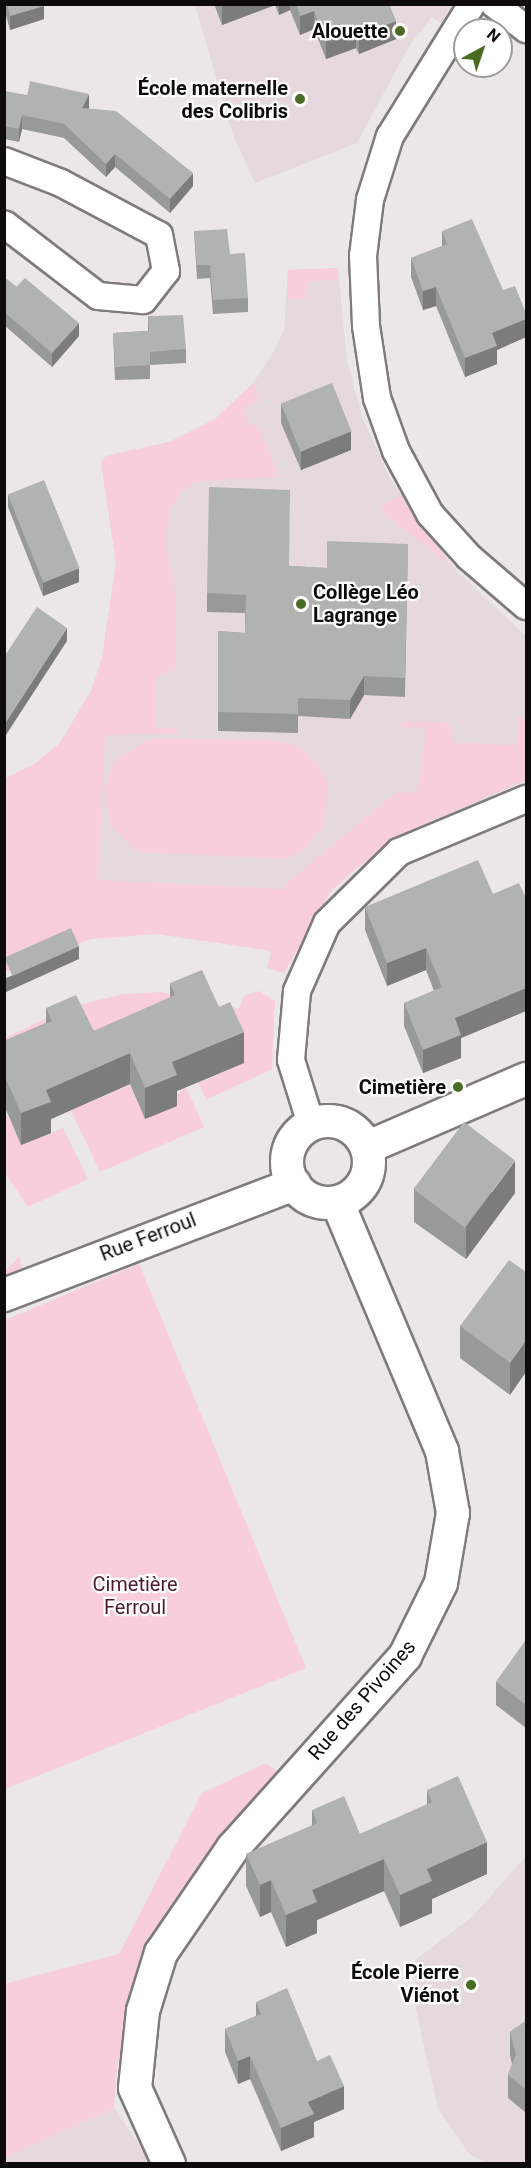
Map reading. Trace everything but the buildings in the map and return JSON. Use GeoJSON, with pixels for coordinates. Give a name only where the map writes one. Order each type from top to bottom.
{"type":"FeatureCollection","features":[{"type":"Feature","properties":{"kind":"street"},"geometry":{"type":"LineString","coordinates":[[471,4],[390,136],[370,200],[363,256],[366,326],[377,398],[396,451],[430,514],[469,557],[526,606]]}},
{"type":"Feature","properties":{"kind":"street"},"geometry":{"type":"LineString","coordinates":[[494,4],[526,29]]}},
{"type":"Feature","properties":{"kind":"street"},"geometry":{"type":"LineString","coordinates":[[4,161],[61,183],[159,235],[166,272],[143,300],[98,296],[4,224]]}},
{"type":"Feature","properties":{"kind":"street"},"geometry":{"type":"LineString","coordinates":[[311,1124],[292,1048],[297,991],[327,923],[399,852],[526,799]]}},
{"type":"Feature","properties":{"kind":"street"},"geometry":{"type":"LineString","coordinates":[[368,1147],[526,1079]]}},
{"type":"Feature","properties":{"kind":"street"},"geometry":{"type":"LineString","coordinates":[[337,1120],[350,1126],[368,1147],[367,1176],[338,1204],[307,1197],[294,1184],[287,1161],[290,1146],[311,1124],[337,1120]]}},
{"type":"Feature","properties":{"kind":"street","name":"Rue Ferroul"},"geometry":{"type":"LineString","coordinates":[[4,1296],[294,1184]]}},
{"type":"Feature","properties":{"kind":"street","name":"Rue des Pivoines"},"geometry":{"type":"LineString","coordinates":[[169,2163],[135,2088],[143,2011],[161,1953],[233,1848],[405,1656],[441,1583],[453,1513],[442,1451],[338,1204]]}},
{"type":"Feature","properties":{"kind":"shaded area","name":"École maternelle des Colibris"},"geometry":{"type":"Polygon","coordinates":[[[195,5],[451,5],[442,24],[432,17],[410,45],[357,143],[255,183],[233,135],[195,5]]]}},
{"type":"Feature","properties":{"kind":"shaded area","name":"Collège Léo Lagrange"},"geometry":{"type":"Polygon","coordinates":[[[338,268],[347,361],[362,416],[388,475],[453,567],[526,636],[526,780],[389,843],[336,884],[295,947],[268,937],[5,921],[5,778],[33,765],[60,743],[91,691],[102,658],[116,563],[101,462],[106,456],[169,442],[215,419],[253,383],[274,351],[284,330],[288,270],[338,268]]]}},
{"type":"Feature","properties":{"kind":"shaded area","name":"École Pierre Viénot"},"geometry":{"type":"Polygon","coordinates":[[[526,1856],[526,2163],[486,2163],[470,2155],[438,2109],[416,2010],[415,1960],[472,1917],[526,1856]]]}},
{"type":"Feature","properties":{"kind":"shaded area"},"geometry":{"type":"Polygon","coordinates":[[[114,2108],[152,2163],[5,2164],[4,2158],[114,2108]]]}},
{"type":"Feature","properties":{"kind":"green space"},"geometry":{"type":"Polygon","coordinates":[[[338,268],[338,279],[308,281],[306,299],[287,299],[288,270],[338,268]]]}},
{"type":"Feature","properties":{"kind":"green space"},"geometry":{"type":"Polygon","coordinates":[[[253,383],[260,400],[243,409],[249,426],[257,423],[279,477],[197,481],[182,490],[170,511],[165,540],[176,598],[175,668],[156,678],[155,728],[178,729],[178,733],[105,735],[98,880],[280,889],[395,793],[418,792],[426,728],[401,727],[402,721],[449,723],[454,743],[516,745],[519,714],[526,721],[526,780],[421,825],[359,866],[330,892],[284,973],[267,968],[271,952],[266,950],[156,934],[91,939],[5,971],[5,778],[33,765],[60,743],[91,691],[102,658],[116,563],[101,462],[106,456],[169,442],[215,419],[253,383]]]}},
{"type":"Feature","properties":{"kind":"green space"},"geometry":{"type":"Polygon","coordinates":[[[401,496],[419,526],[453,567],[382,512],[383,504],[401,496]]]}},
{"type":"Feature","properties":{"kind":"green space"},"geometry":{"type":"Polygon","coordinates":[[[149,739],[276,740],[299,747],[321,768],[328,785],[323,827],[303,851],[286,859],[139,852],[110,825],[104,789],[116,760],[149,739]]]}},
{"type":"Feature","properties":{"kind":"green space"},"geometry":{"type":"Polygon","coordinates":[[[259,991],[275,1001],[272,1069],[206,1100],[198,1082],[244,1063],[5,1072],[5,1038],[70,1007],[124,994],[161,992],[239,1009],[244,996],[259,991]]]}},
{"type":"Feature","properties":{"kind":"green space"},"geometry":{"type":"Polygon","coordinates":[[[130,1085],[146,1119],[186,1087],[204,1127],[100,1172],[71,1110],[130,1085]]]}},
{"type":"Feature","properties":{"kind":"green space"},"geometry":{"type":"Polygon","coordinates":[[[4,1111],[22,1145],[63,1128],[88,1179],[28,1207],[5,1173],[4,1111]]]}},
{"type":"Feature","properties":{"kind":"green space"},"geometry":{"type":"Polygon","coordinates":[[[19,1256],[23,1271],[5,1279],[5,1272],[19,1256]]]}},
{"type":"Feature","properties":{"kind":"green space","name":"Cimetière Ferroul"},"geometry":{"type":"Polygon","coordinates":[[[139,1264],[306,1668],[5,1789],[5,1320],[139,1264]]]}},
{"type":"Feature","properties":{"kind":"green space"},"geometry":{"type":"Polygon","coordinates":[[[266,1763],[278,1772],[168,1923],[137,1975],[117,2067],[114,2108],[5,2158],[4,1984],[119,1954],[202,1793],[266,1763]]]}},
{"type":"Feature","properties":{"kind":"place","name":"Alouette"},"geometry":{"type":"Point","coordinates":[400,31]}},
{"type":"Feature","properties":{"kind":"place","name":"École maternelle des Colibris"},"geometry":{"type":"Point","coordinates":[300,99]}},
{"type":"Feature","properties":{"kind":"place","name":"Collège Léo Lagrange"},"geometry":{"type":"Point","coordinates":[301,604]}},
{"type":"Feature","properties":{"kind":"place","name":"Cimetière"},"geometry":{"type":"Point","coordinates":[458,1087]}},
{"type":"Feature","properties":{"kind":"place","name":"École Pierre Viénot"},"geometry":{"type":"Point","coordinates":[471,1985]}}]}
